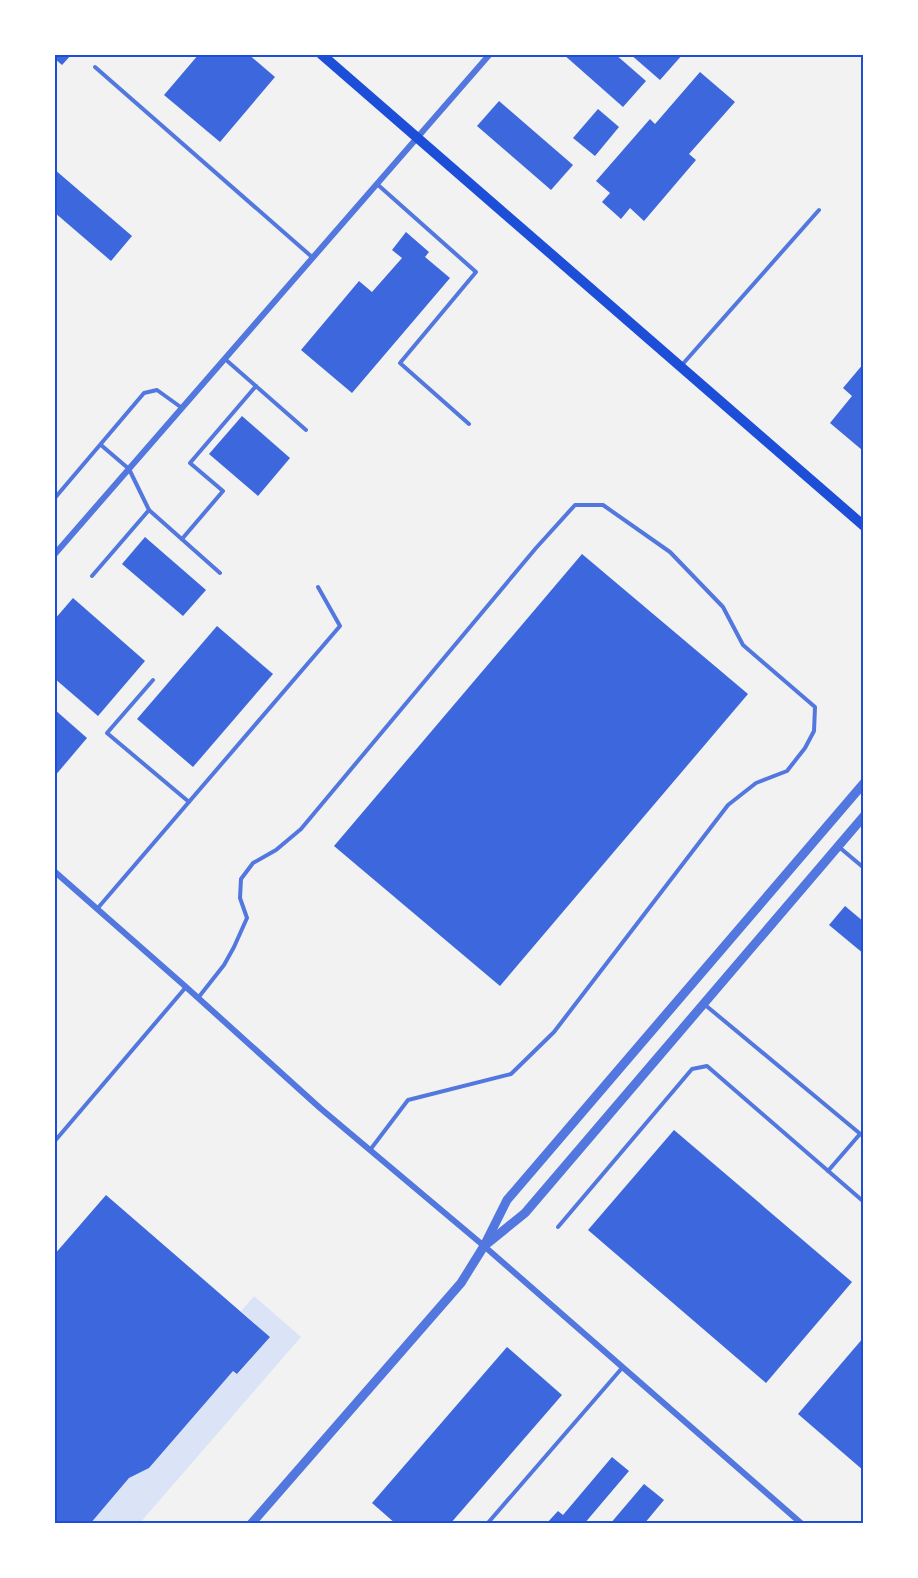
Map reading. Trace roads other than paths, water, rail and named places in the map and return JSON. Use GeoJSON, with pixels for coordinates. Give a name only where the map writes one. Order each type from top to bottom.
{"type":"FeatureCollection","features":[{"type":"Feature","properties":{"kind":"main road"},"geometry":{"type":"LineString","coordinates":[[321,54],[864,526]]}},
{"type":"Feature","properties":{"kind":"street"},"geometry":{"type":"LineString","coordinates":[[54,555],[490,54]]}},
{"type":"Feature","properties":{"kind":"street"},"geometry":{"type":"LineString","coordinates":[[251,1524],[461,1282],[484,1246],[507,1200],[864,783]]}},
{"type":"Feature","properties":{"kind":"street"},"geometry":{"type":"LineString","coordinates":[[484,1246],[525,1213],[864,816]]}},
{"type":"Feature","properties":{"kind":"street"},"geometry":{"type":"LineString","coordinates":[[54,871],[320,1108],[484,1246],[802,1524]]}},
{"type":"Feature","properties":{"kind":"lane"},"geometry":{"type":"LineString","coordinates":[[95,67],[312,257]]}},
{"type":"Feature","properties":{"kind":"lane"},"geometry":{"type":"LineString","coordinates":[[376,184],[476,272],[399,363],[469,424]]}},
{"type":"Feature","properties":{"kind":"lane"},"geometry":{"type":"LineString","coordinates":[[680,367],[819,210]]}},
{"type":"Feature","properties":{"kind":"lane"},"geometry":{"type":"LineString","coordinates":[[225,359],[306,430]]}},
{"type":"Feature","properties":{"kind":"lane"},"geometry":{"type":"LineString","coordinates":[[182,539],[223,491],[190,463],[256,386]]}},
{"type":"Feature","properties":{"kind":"lane"},"geometry":{"type":"LineString","coordinates":[[54,499],[144,393],[157,390],[182,408]]}},
{"type":"Feature","properties":{"kind":"lane"},"geometry":{"type":"LineString","coordinates":[[100,445],[129,469],[149,510],[220,573]]}},
{"type":"Feature","properties":{"kind":"lane"},"geometry":{"type":"LineString","coordinates":[[198,998],[224,965],[247,918],[240,898],[241,879],[253,863],[276,850],[301,830],[536,548],[575,505],[603,505],[670,552],[723,607],[743,645],[815,707],[814,731],[805,748],[787,771],[756,783],[728,805],[554,1032],[511,1074],[408,1100],[369,1150]]}},
{"type":"Feature","properties":{"kind":"lane"},"geometry":{"type":"LineString","coordinates":[[92,576],[149,510]]}},
{"type":"Feature","properties":{"kind":"lane"},"geometry":{"type":"LineString","coordinates":[[97,909],[340,626],[318,587]]}},
{"type":"Feature","properties":{"kind":"lane"},"geometry":{"type":"LineString","coordinates":[[153,680],[107,733],[189,802]]}},
{"type":"Feature","properties":{"kind":"lane"},"geometry":{"type":"LineString","coordinates":[[838,846],[864,868]]}},
{"type":"Feature","properties":{"kind":"lane"},"geometry":{"type":"LineString","coordinates":[[54,1142],[186,987]]}},
{"type":"Feature","properties":{"kind":"lane"},"geometry":{"type":"LineString","coordinates":[[703,1004],[864,1137]]}},
{"type":"Feature","properties":{"kind":"lane"},"geometry":{"type":"LineString","coordinates":[[558,1227],[692,1069],[707,1066],[864,1202]]}},
{"type":"Feature","properties":{"kind":"lane"},"geometry":{"type":"LineString","coordinates":[[828,1171],[860,1134]]}},
{"type":"Feature","properties":{"kind":"lane"},"geometry":{"type":"LineString","coordinates":[[487,1524],[622,1368]]}}]}
